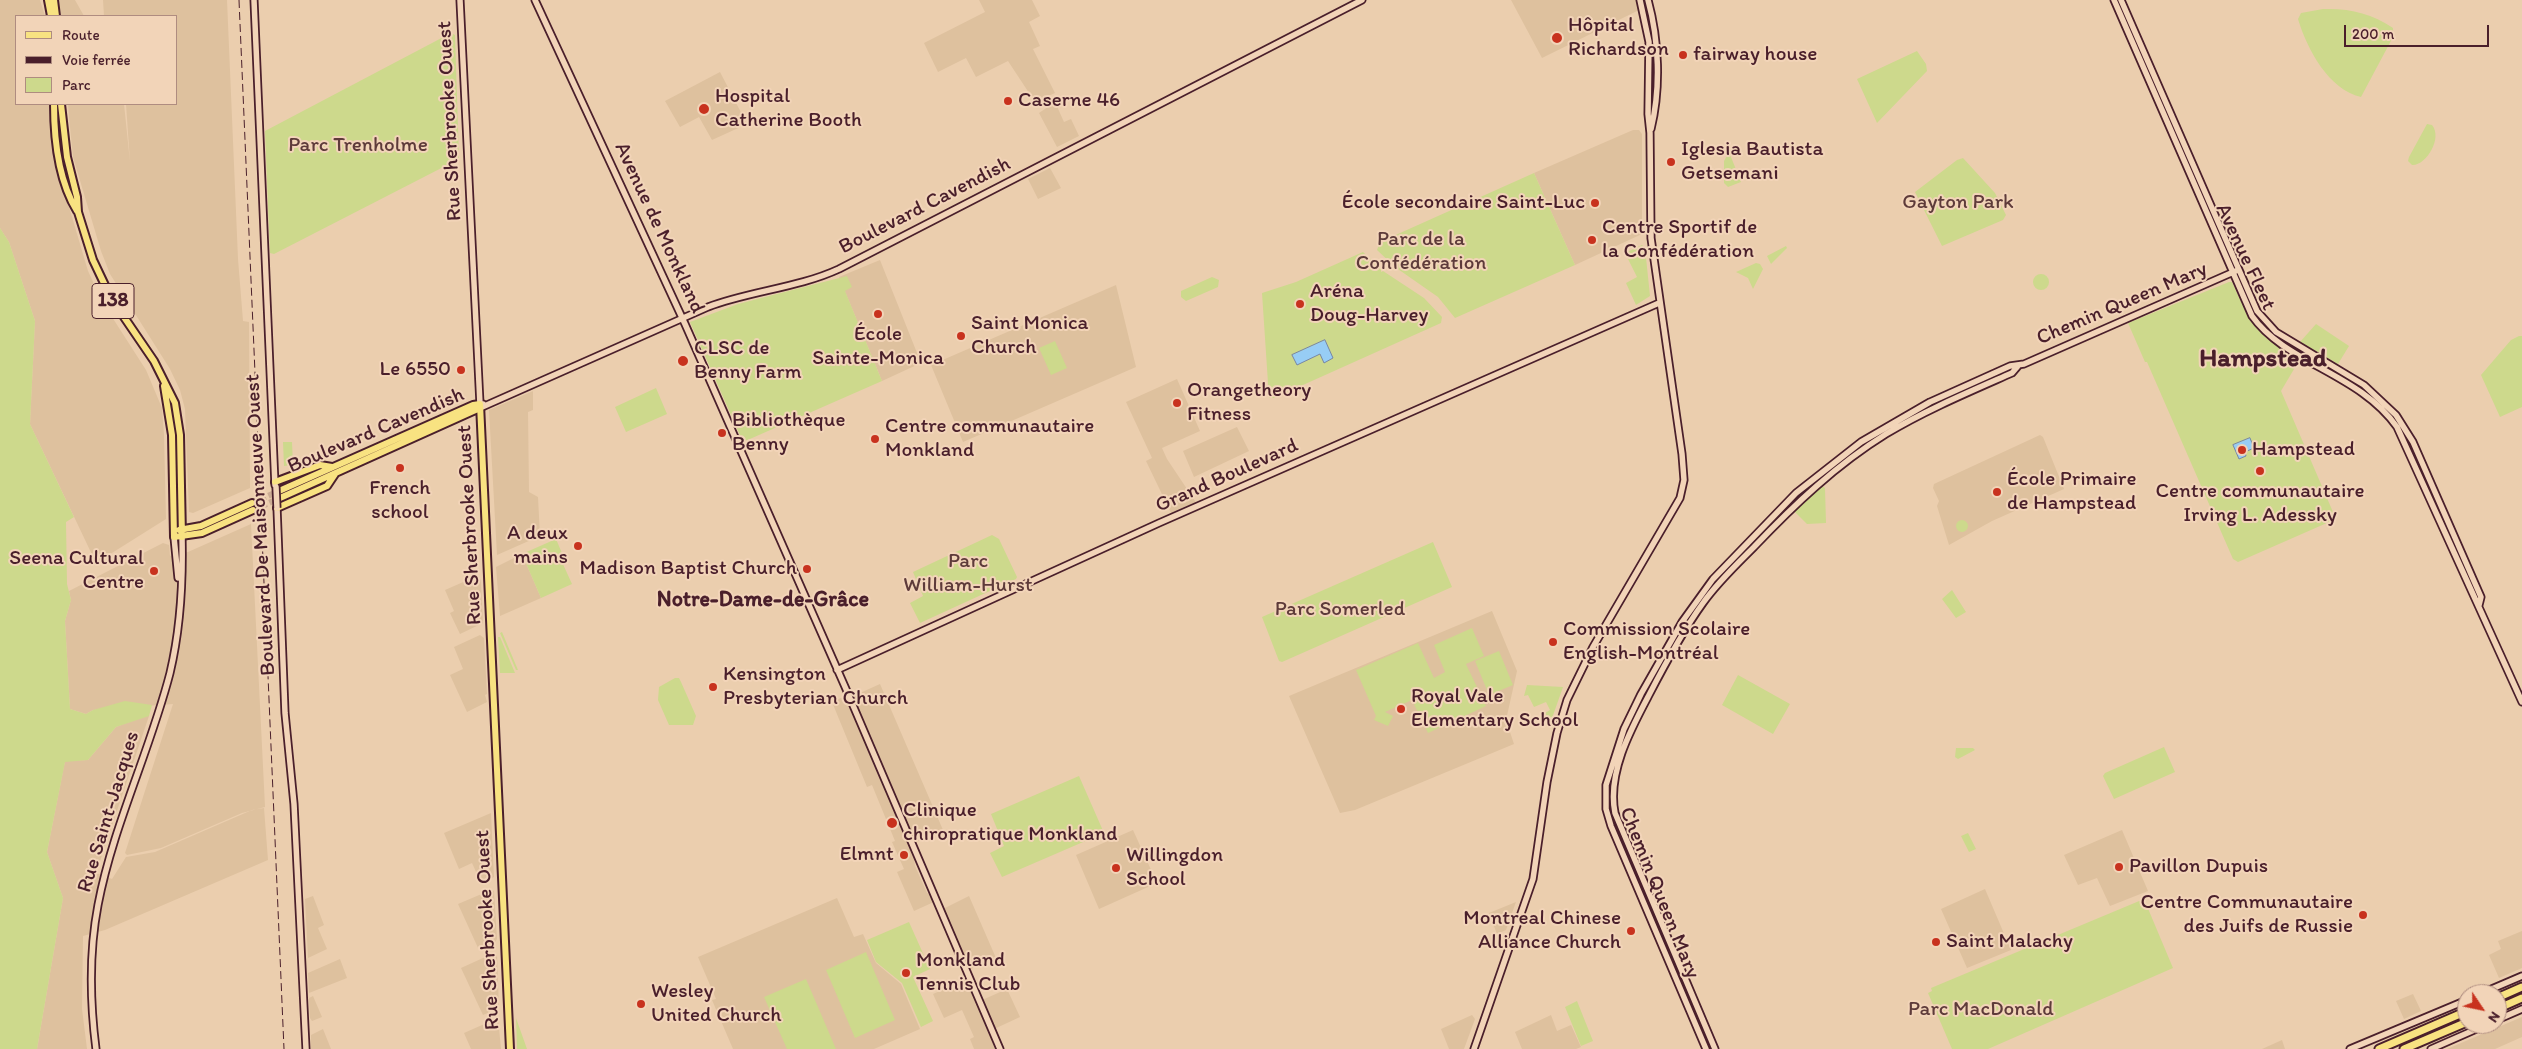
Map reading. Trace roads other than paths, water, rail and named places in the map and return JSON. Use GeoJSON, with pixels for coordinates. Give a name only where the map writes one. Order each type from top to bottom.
{"type":"FeatureCollection","features":[{"type":"Feature","properties":{"kind":"highway"},"geometry":{"type":"LineString","coordinates":[[2507,994],[2522,987]]}},
{"type":"Feature","properties":{"kind":"highway"},"geometry":{"type":"LineString","coordinates":[[2507,1005],[2522,998]]}},
{"type":"Feature","properties":{"kind":"highway"},"geometry":{"type":"LineString","coordinates":[[2379,1049],[2457,1015]]}},
{"type":"Feature","properties":{"kind":"highway"},"geometry":{"type":"LineString","coordinates":[[2404,1049],[2457,1026]]}},
{"type":"Feature","properties":{"kind":"main road"},"geometry":{"type":"LineString","coordinates":[[48,0],[50,15]]}},
{"type":"Feature","properties":{"kind":"main road"},"geometry":{"type":"LineString","coordinates":[[54,0],[56,15]]}},
{"type":"Feature","properties":{"kind":"main road","name":"Rue Saint-Jacques"},"geometry":{"type":"LineString","coordinates":[[54,105],[55,133],[59,161],[71,200],[78,212]]}},
{"type":"Feature","properties":{"kind":"main road","name":"Rue Saint-Jacques"},"geometry":{"type":"LineString","coordinates":[[62,105],[65,149],[77,197],[78,212],[91,255],[107,291],[152,358],[173,398],[179,422],[182,533]]}},
{"type":"Feature","properties":{"kind":"main road","name":"Rue Saint-Jacques"},"geometry":{"type":"LineString","coordinates":[[164,382],[172,435],[174,534]]}},
{"type":"Feature","properties":{"kind":"main road","name":"Boulevard Cavendish"},"geometry":{"type":"LineString","coordinates":[[277,489],[473,405],[482,405]]}},
{"type":"Feature","properties":{"kind":"main road","name":"Boulevard Cavendish"},"geometry":{"type":"LineString","coordinates":[[277,489],[335,474],[482,405]]}},
{"type":"Feature","properties":{"kind":"main road","name":"Rue Sherbrooke Ouest"},"geometry":{"type":"LineString","coordinates":[[482,405],[510,1049]]}},
{"type":"Feature","properties":{"kind":"main road"},"geometry":{"type":"LineString","coordinates":[[277,489],[318,465],[332,467]]}},
{"type":"Feature","properties":{"kind":"main road"},"geometry":{"type":"LineString","coordinates":[[277,508],[327,486],[335,474]]}},
{"type":"Feature","properties":{"kind":"main road"},"geometry":{"type":"LineString","coordinates":[[174,534],[205,525],[253,506]]}},
{"type":"Feature","properties":{"kind":"street","name":"Boulevard De Maisonneuve Ouest"},"geometry":{"type":"LineString","coordinates":[[254,0],[277,489],[285,713],[294,811],[306,1049]]}},
{"type":"Feature","properties":{"kind":"street","name":"Rue Sherbrooke Ouest"},"geometry":{"type":"LineString","coordinates":[[460,0],[482,405]]}},
{"type":"Feature","properties":{"kind":"street","name":"Avenue de Monkland"},"geometry":{"type":"LineString","coordinates":[[534,0],[682,318],[837,670],[1000,1049]]}},
{"type":"Feature","properties":{"kind":"street","name":"Boulevard Cavendish"},"geometry":{"type":"LineString","coordinates":[[482,405],[682,318],[741,296],[835,271],[1362,0]]}},
{"type":"Feature","properties":{"kind":"street"},"geometry":{"type":"LineString","coordinates":[[1474,1049],[1533,879],[1547,782],[1558,730],[1570,692],[1596,640],[1670,518],[1683,491],[1682,454],[1659,302],[1650,225],[1649,42],[1640,0]]}},
{"type":"Feature","properties":{"kind":"street"},"geometry":{"type":"LineString","coordinates":[[1648,0],[1656,51],[1655,114],[1650,133]]}},
{"type":"Feature","properties":{"kind":"street","name":"Avenue Fleet"},"geometry":{"type":"LineString","coordinates":[[2114,0],[2235,272]]}},
{"type":"Feature","properties":{"kind":"street","name":"Avenue Fleet"},"geometry":{"type":"LineString","coordinates":[[2121,0],[2252,316],[2265,332],[2375,401],[2393,421],[2407,446],[2474,601],[2480,605],[2522,702]]}},
{"type":"Feature","properties":{"kind":"street","name":"Chemin Queen Mary"},"geometry":{"type":"LineString","coordinates":[[1706,1049],[1608,815],[1606,793],[1608,775],[1630,715],[1678,628],[1701,593],[1723,567],[1804,486],[1842,455],[1898,418],[1963,386],[2010,366],[2018,366],[2235,272]]}},
{"type":"Feature","properties":{"kind":"street","name":"Grand Boulevard"},"geometry":{"type":"LineString","coordinates":[[837,670],[1150,527],[1659,302]]}},
{"type":"Feature","properties":{"kind":"street","name":"Chemin Queen Mary"},"geometry":{"type":"LineString","coordinates":[[1714,1049],[1615,813],[1614,782],[1636,721],[1656,681],[1703,603],[1728,574],[1794,507],[1832,472],[1886,434],[1932,409],[2012,373],[2018,366]]}},
{"type":"Feature","properties":{"kind":"street","name":"Rue Saint-Jacques"},"geometry":{"type":"LineString","coordinates":[[96,1049],[92,1012],[92,969],[98,906],[107,870],[168,678],[177,631],[182,533]]}},
{"type":"Feature","properties":{"kind":"street","name":"Rue Saint-Jacques"},"geometry":{"type":"LineString","coordinates":[[174,534],[180,588]]}},
{"type":"Feature","properties":{"kind":"street"},"geometry":{"type":"LineString","coordinates":[[2503,984],[2522,976]]}},
{"type":"Feature","properties":{"kind":"street"},"geometry":{"type":"LineString","coordinates":[[2350,1049],[2457,1004]]}},
{"type":"Feature","properties":{"kind":"street"},"geometry":{"type":"LineString","coordinates":[[2507,1016],[2522,1009]]}},
{"type":"Feature","properties":{"kind":"street"},"geometry":{"type":"LineString","coordinates":[[2431,1049],[2465,1034]]}},
{"type":"Feature","properties":{"kind":"water"},"geometry":{"type":"Polygon","coordinates":[[[1325,340],[1333,358],[1324,363],[1320,354],[1297,365],[1292,355],[1325,340]]]}},
{"type":"Feature","properties":{"kind":"water","name":"Hampstead"},"geometry":{"type":"Polygon","coordinates":[[[2250,438],[2254,448],[2245,452],[2246,456],[2239,459],[2233,445],[2250,438]]]}},
{"type":"Feature","properties":{"kind":"tunnel"},"geometry":{"type":"LineString","coordinates":[[252,503],[279,491]]}},
{"type":"Feature","properties":{"kind":"tunnel"},"geometry":{"type":"LineString","coordinates":[[253,510],[280,498]]}},
{"type":"Feature","properties":{"kind":"railway"},"geometry":{"type":"LineString","coordinates":[[239,0],[284,1049]]}},
{"type":"Feature","properties":{"kind":"place","name":"Hôpital Richardson"},"geometry":{"type":"Point","coordinates":[1557,38]}},
{"type":"Feature","properties":{"kind":"place","name":"fairway house"},"geometry":{"type":"Point","coordinates":[1683,55]}},
{"type":"Feature","properties":{"kind":"place","name":"Caserne 46"},"geometry":{"type":"Point","coordinates":[1008,101]}},
{"type":"Feature","properties":{"kind":"place","name":"Hospital Catherine Booth"},"geometry":{"type":"Point","coordinates":[704,109]}},
{"type":"Feature","properties":{"kind":"place","name":"Iglesia Bautista Getsemani"},"geometry":{"type":"Point","coordinates":[1671,162]}},
{"type":"Feature","properties":{"kind":"place","name":"École secondaire Saint-Luc"},"geometry":{"type":"Point","coordinates":[1595,203]}},
{"type":"Feature","properties":{"kind":"place","name":"Centre Sportif de la Confédération"},"geometry":{"type":"Point","coordinates":[1592,240]}},
{"type":"Feature","properties":{"kind":"place","name":"Aréna Doug-Harvey"},"geometry":{"type":"Point","coordinates":[1300,304]}},
{"type":"Feature","properties":{"kind":"place","name":"École Sainte-Monica"},"geometry":{"type":"Point","coordinates":[878,314]}},
{"type":"Feature","properties":{"kind":"place","name":"Saint Monica Church"},"geometry":{"type":"Point","coordinates":[961,336]}},
{"type":"Feature","properties":{"kind":"place","name":"CLSC de Benny Farm"},"geometry":{"type":"Point","coordinates":[683,361]}},
{"type":"Feature","properties":{"kind":"place","name":"Le 6550"},"geometry":{"type":"Point","coordinates":[461,370]}},
{"type":"Feature","properties":{"kind":"place","name":"Orangetheory Fitness"},"geometry":{"type":"Point","coordinates":[1177,403]}},
{"type":"Feature","properties":{"kind":"place","name":"Bibliothèque Benny"},"geometry":{"type":"Point","coordinates":[722,433]}},
{"type":"Feature","properties":{"kind":"place","name":"Centre communautaire Monkland"},"geometry":{"type":"Point","coordinates":[875,439]}},
{"type":"Feature","properties":{"kind":"place","name":"Hampstead"},"geometry":{"type":"Point","coordinates":[2242,450]}},
{"type":"Feature","properties":{"kind":"place","name":"French school"},"geometry":{"type":"Point","coordinates":[400,468]}},
{"type":"Feature","properties":{"kind":"place","name":"Centre communautaire Irving L. Adessky"},"geometry":{"type":"Point","coordinates":[2260,471]}},
{"type":"Feature","properties":{"kind":"place","name":"École Primaire de Hampstead"},"geometry":{"type":"Point","coordinates":[1997,492]}},
{"type":"Feature","properties":{"kind":"place","name":"A deux mains"},"geometry":{"type":"Point","coordinates":[578,546]}},
{"type":"Feature","properties":{"kind":"place","name":"Madison Baptist Church"},"geometry":{"type":"Point","coordinates":[807,569]}},
{"type":"Feature","properties":{"kind":"place","name":"Seena Cultural Centre"},"geometry":{"type":"Point","coordinates":[154,571]}},
{"type":"Feature","properties":{"kind":"place","name":"Commission Scolaire English-Montréal"},"geometry":{"type":"Point","coordinates":[1553,642]}},
{"type":"Feature","properties":{"kind":"place","name":"Kensington Presbyterian Church"},"geometry":{"type":"Point","coordinates":[713,687]}},
{"type":"Feature","properties":{"kind":"place","name":"Royal Vale Elementary School"},"geometry":{"type":"Point","coordinates":[1401,709]}},
{"type":"Feature","properties":{"kind":"place","name":"Clinique chiropratique Monkland"},"geometry":{"type":"Point","coordinates":[892,823]}},
{"type":"Feature","properties":{"kind":"place","name":"Elmnt"},"geometry":{"type":"Point","coordinates":[904,855]}},
{"type":"Feature","properties":{"kind":"place","name":"Pavillon Dupuis"},"geometry":{"type":"Point","coordinates":[2119,867]}},
{"type":"Feature","properties":{"kind":"place","name":"Willingdon School"},"geometry":{"type":"Point","coordinates":[1116,868]}},
{"type":"Feature","properties":{"kind":"place","name":"Centre Communautaire des Juifs de Russie"},"geometry":{"type":"Point","coordinates":[2363,915]}},
{"type":"Feature","properties":{"kind":"place","name":"Montreal Chinese Alliance Church"},"geometry":{"type":"Point","coordinates":[1631,931]}},
{"type":"Feature","properties":{"kind":"place","name":"Saint Malachy"},"geometry":{"type":"Point","coordinates":[1936,942]}},
{"type":"Feature","properties":{"kind":"place","name":"Monkland Tennis Club"},"geometry":{"type":"Point","coordinates":[906,973]}},
{"type":"Feature","properties":{"kind":"place","name":"Wesley United Church"},"geometry":{"type":"Point","coordinates":[641,1004]}},
{"type":"Feature","properties":{"kind":"district","name":"Hampstead"},"geometry":{"type":"Point","coordinates":[2263,359]}},
{"type":"Feature","properties":{"kind":"district","name":"Notre-Dame-de-Grâce"},"geometry":{"type":"Point","coordinates":[763,600]}},
{"type":"Feature","properties":{"kind":"park label","name":"Parc Trenholme"},"geometry":{"type":"Point","coordinates":[358,146]}},
{"type":"Feature","properties":{"kind":"park label","name":"Gayton Park"},"geometry":{"type":"Point","coordinates":[1958,203]}},
{"type":"Feature","properties":{"kind":"park label","name":"Parc de la Confédération"},"geometry":{"type":"Point","coordinates":[1421,252]}},
{"type":"Feature","properties":{"kind":"park label","name":"Parc William-Hurst"},"geometry":{"type":"Point","coordinates":[968,574]}},
{"type":"Feature","properties":{"kind":"park label","name":"Parc Somerled"},"geometry":{"type":"Point","coordinates":[1340,610]}},
{"type":"Feature","properties":{"kind":"park label","name":"Parc MacDonald"},"geometry":{"type":"Point","coordinates":[1981,1010]}}]}
